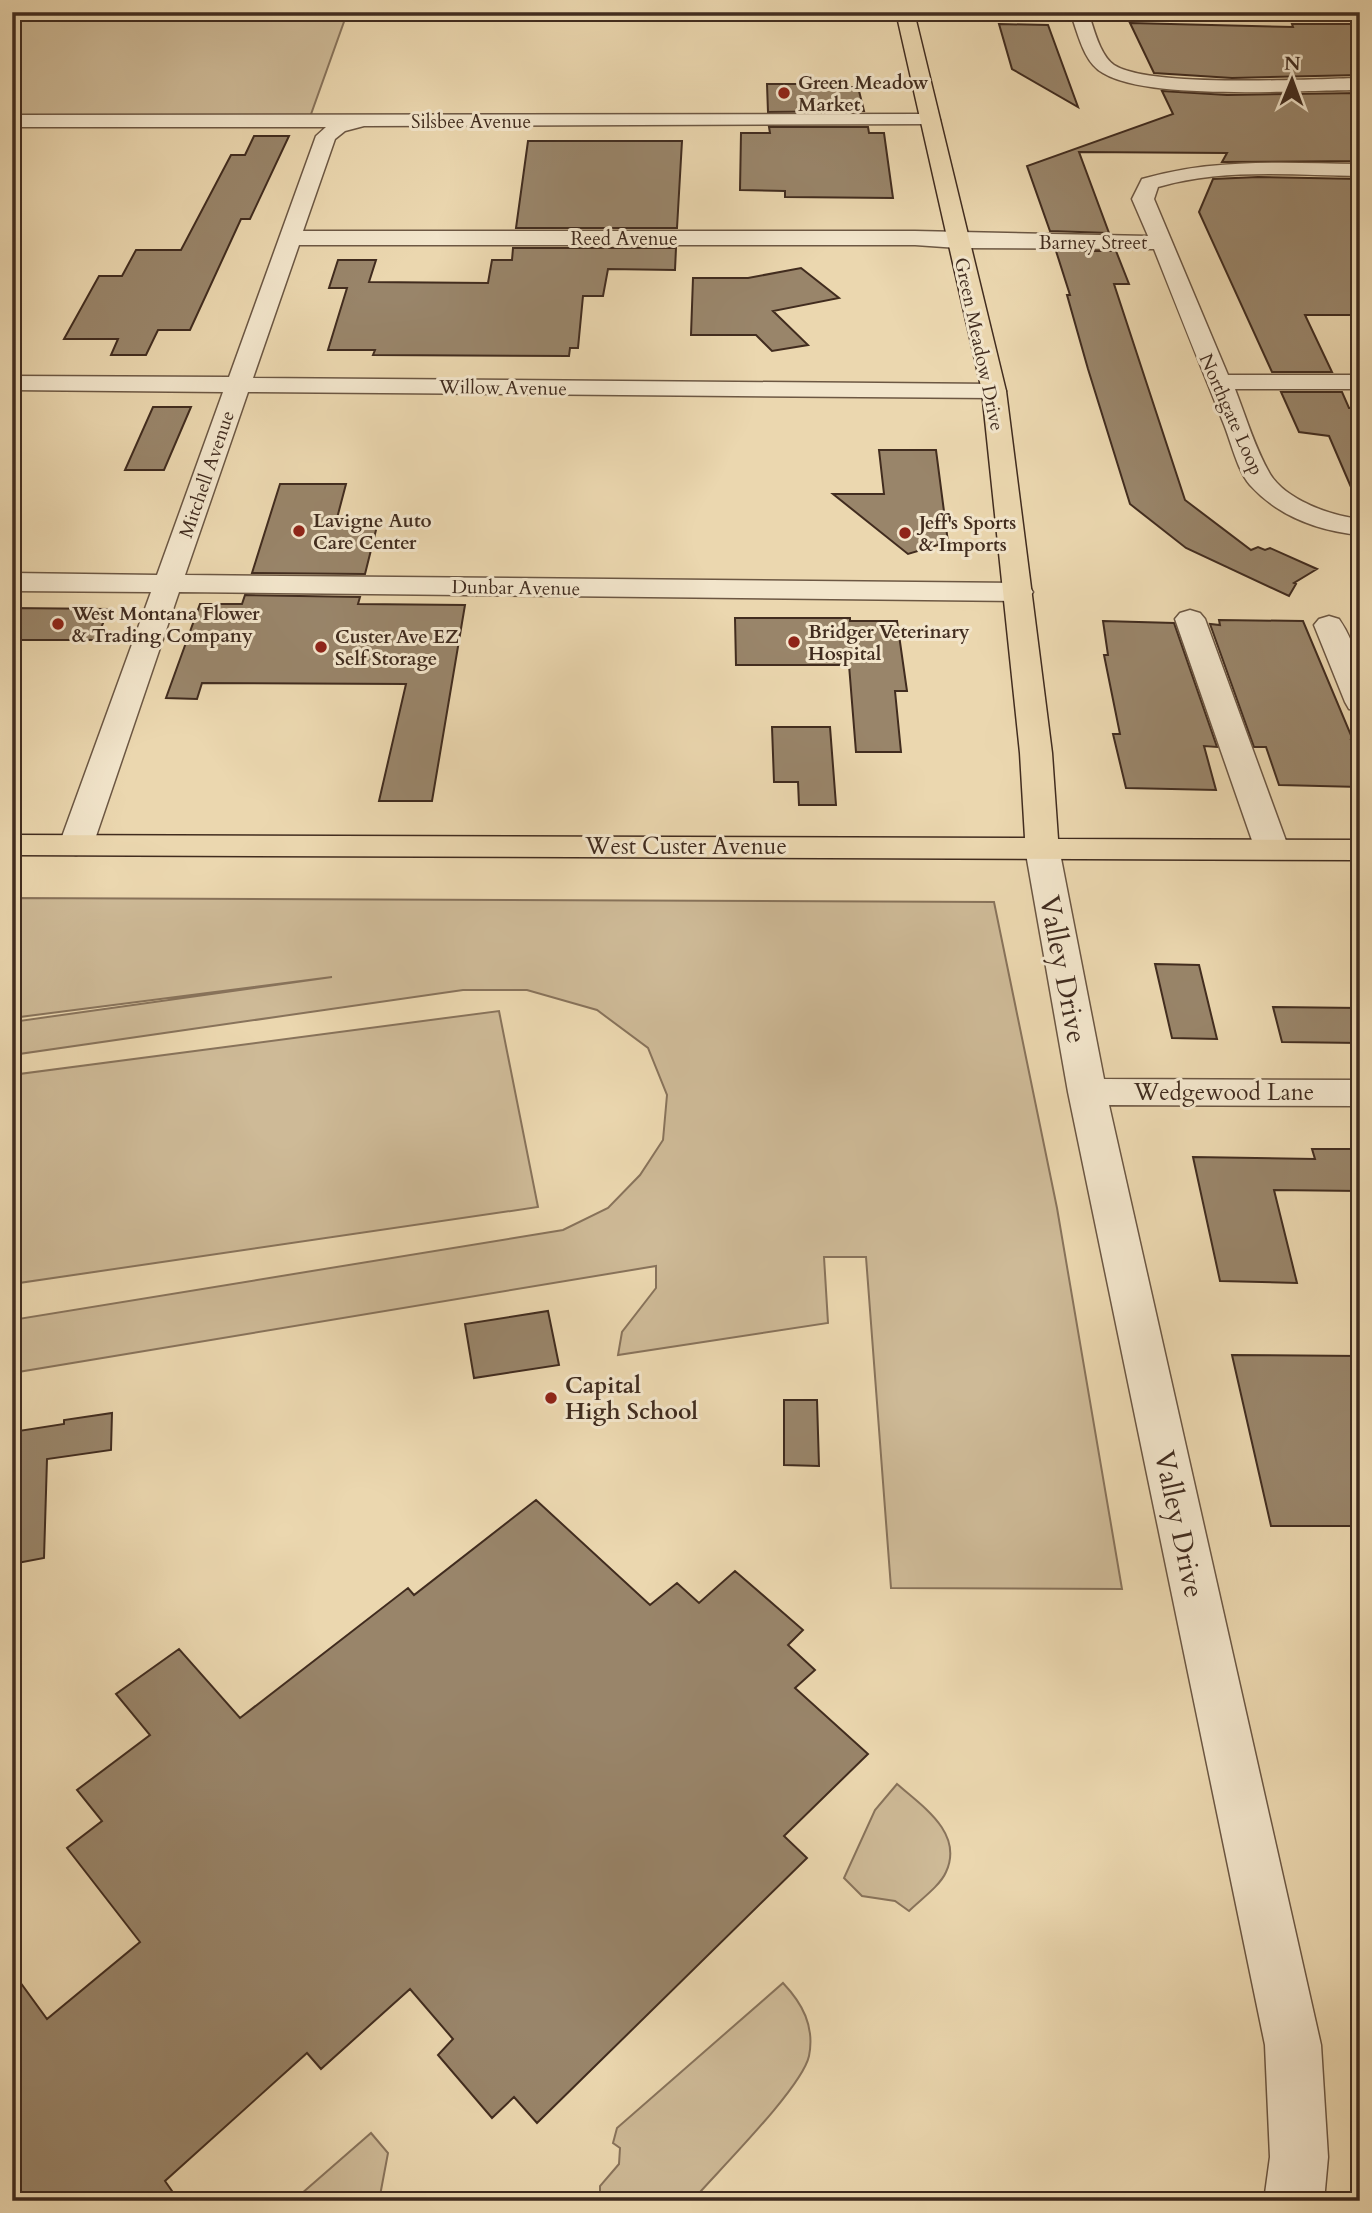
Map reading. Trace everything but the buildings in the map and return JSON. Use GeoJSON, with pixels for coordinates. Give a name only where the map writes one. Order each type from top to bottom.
{"type":"FeatureCollection","features":[{"type":"Feature","properties":{"kind":"main road","name":"Green Meadow Drive"},"geometry":{"type":"LineString","coordinates":[[905,12],[994,391],[1036,753],[1042,848]]}},
{"type":"Feature","properties":{"kind":"main road","name":"West Custer Avenue"},"geometry":{"type":"LineString","coordinates":[[12,845],[1360,850]]}},
{"type":"Feature","properties":{"kind":"street"},"geometry":{"type":"LineString","coordinates":[[1079,12],[1099,61],[1111,72],[1125,76],[1175,84],[1360,85]]}},
{"type":"Feature","properties":{"kind":"street","name":"Silsbee Avenue"},"geometry":{"type":"LineString","coordinates":[[12,121],[930,120]]}},
{"type":"Feature","properties":{"kind":"street","name":"Mitchell Avenue"},"geometry":{"type":"LineString","coordinates":[[76,845],[326,136],[338,127],[358,122]]}},
{"type":"Feature","properties":{"kind":"street","name":"Barney Street"},"geometry":{"type":"LineString","coordinates":[[958,241],[1162,243],[1143,199],[1149,183],[1177,173],[1216,170],[1360,170]]}},
{"type":"Feature","properties":{"kind":"street","name":"Reed Avenue"},"geometry":{"type":"LineString","coordinates":[[290,238],[915,238],[958,241]]}},
{"type":"Feature","properties":{"kind":"street","name":"Northgate Loop"},"geometry":{"type":"LineString","coordinates":[[1162,243],[1259,479],[1285,503],[1310,516],[1345,526],[1360,527]]}},
{"type":"Feature","properties":{"kind":"street"},"geometry":{"type":"LineString","coordinates":[[1217,382],[1360,382]]}},
{"type":"Feature","properties":{"kind":"street","name":"Willow Avenue"},"geometry":{"type":"LineString","coordinates":[[12,383],[994,391]]}},
{"type":"Feature","properties":{"kind":"street","name":"Dunbar Avenue"},"geometry":{"type":"LineString","coordinates":[[12,582],[1019,592]]}},
{"type":"Feature","properties":{"kind":"street"},"geometry":{"type":"LineString","coordinates":[[1190,620],[1272,849]]}},
{"type":"Feature","properties":{"kind":"street"},"geometry":{"type":"LineString","coordinates":[[1329,625],[1360,702]]}},
{"type":"Feature","properties":{"kind":"street","name":"Valley Drive"},"geometry":{"type":"LineString","coordinates":[[1042,848],[1087,1091],[1293,2045],[1298,2157],[1294,2201]]}},
{"type":"Feature","properties":{"kind":"street","name":"Wedgewood Lane"},"geometry":{"type":"LineString","coordinates":[[1087,1091],[1360,1093]]}},
{"type":"Feature","properties":{"kind":"shaded area"},"geometry":{"type":"Polygon","coordinates":[[[12,12],[448,12],[425,16],[345,19],[310,117],[12,116],[12,12]]]}},
{"type":"Feature","properties":{"kind":"shaded area"},"geometry":{"type":"Polygon","coordinates":[[[12,898],[994,902],[1057,1208],[1122,1589],[891,1588],[866,1257],[824,1257],[828,1323],[618,1355],[622,1332],[656,1288],[656,1266],[12,1373],[12,1320],[563,1230],[608,1208],[640,1175],[663,1140],[667,1095],[648,1048],[597,1010],[527,990],[463,990],[12,1055],[12,1022],[332,977],[12,1018],[12,898]]]}},
{"type":"Feature","properties":{"kind":"shaded area"},"geometry":{"type":"Polygon","coordinates":[[[499,1011],[538,1207],[12,1284],[12,1075],[499,1011]]]}},
{"type":"Feature","properties":{"kind":"shaded area"},"geometry":{"type":"Polygon","coordinates":[[[897,1784],[938,1822],[949,1845],[950,1858],[943,1877],[935,1888],[909,1911],[895,1901],[862,1896],[844,1878],[875,1810],[897,1784]]]}},
{"type":"Feature","properties":{"kind":"shaded area"},"geometry":{"type":"Polygon","coordinates":[[[783,1983],[805,2016],[810,2035],[809,2056],[791,2088],[757,2130],[692,2201],[600,2201],[600,2186],[619,2164],[620,2148],[613,2143],[617,2128],[783,1983]]]}},
{"type":"Feature","properties":{"kind":"shaded area"},"geometry":{"type":"Polygon","coordinates":[[[371,2133],[388,2153],[379,2201],[293,2201],[371,2133]]]}},
{"type":"Feature","properties":{"kind":"place","name":"Green Meadow Market"},"geometry":{"type":"Point","coordinates":[784,93]}},
{"type":"Feature","properties":{"kind":"place","name":"Lavigne Auto Care Center"},"geometry":{"type":"Point","coordinates":[299,531]}},
{"type":"Feature","properties":{"kind":"place","name":"Jeff's Sports & Imports"},"geometry":{"type":"Point","coordinates":[905,533]}},
{"type":"Feature","properties":{"kind":"place","name":"West Montana Flower & Trading Company"},"geometry":{"type":"Point","coordinates":[58,624]}},
{"type":"Feature","properties":{"kind":"place","name":"Bridger Veterinary Hospital"},"geometry":{"type":"Point","coordinates":[794,642]}},
{"type":"Feature","properties":{"kind":"place","name":"Custer Ave EZ Self Storage"},"geometry":{"type":"Point","coordinates":[321,647]}},
{"type":"Feature","properties":{"kind":"place","name":"Capital High School"},"geometry":{"type":"Point","coordinates":[551,1398]}}]}
